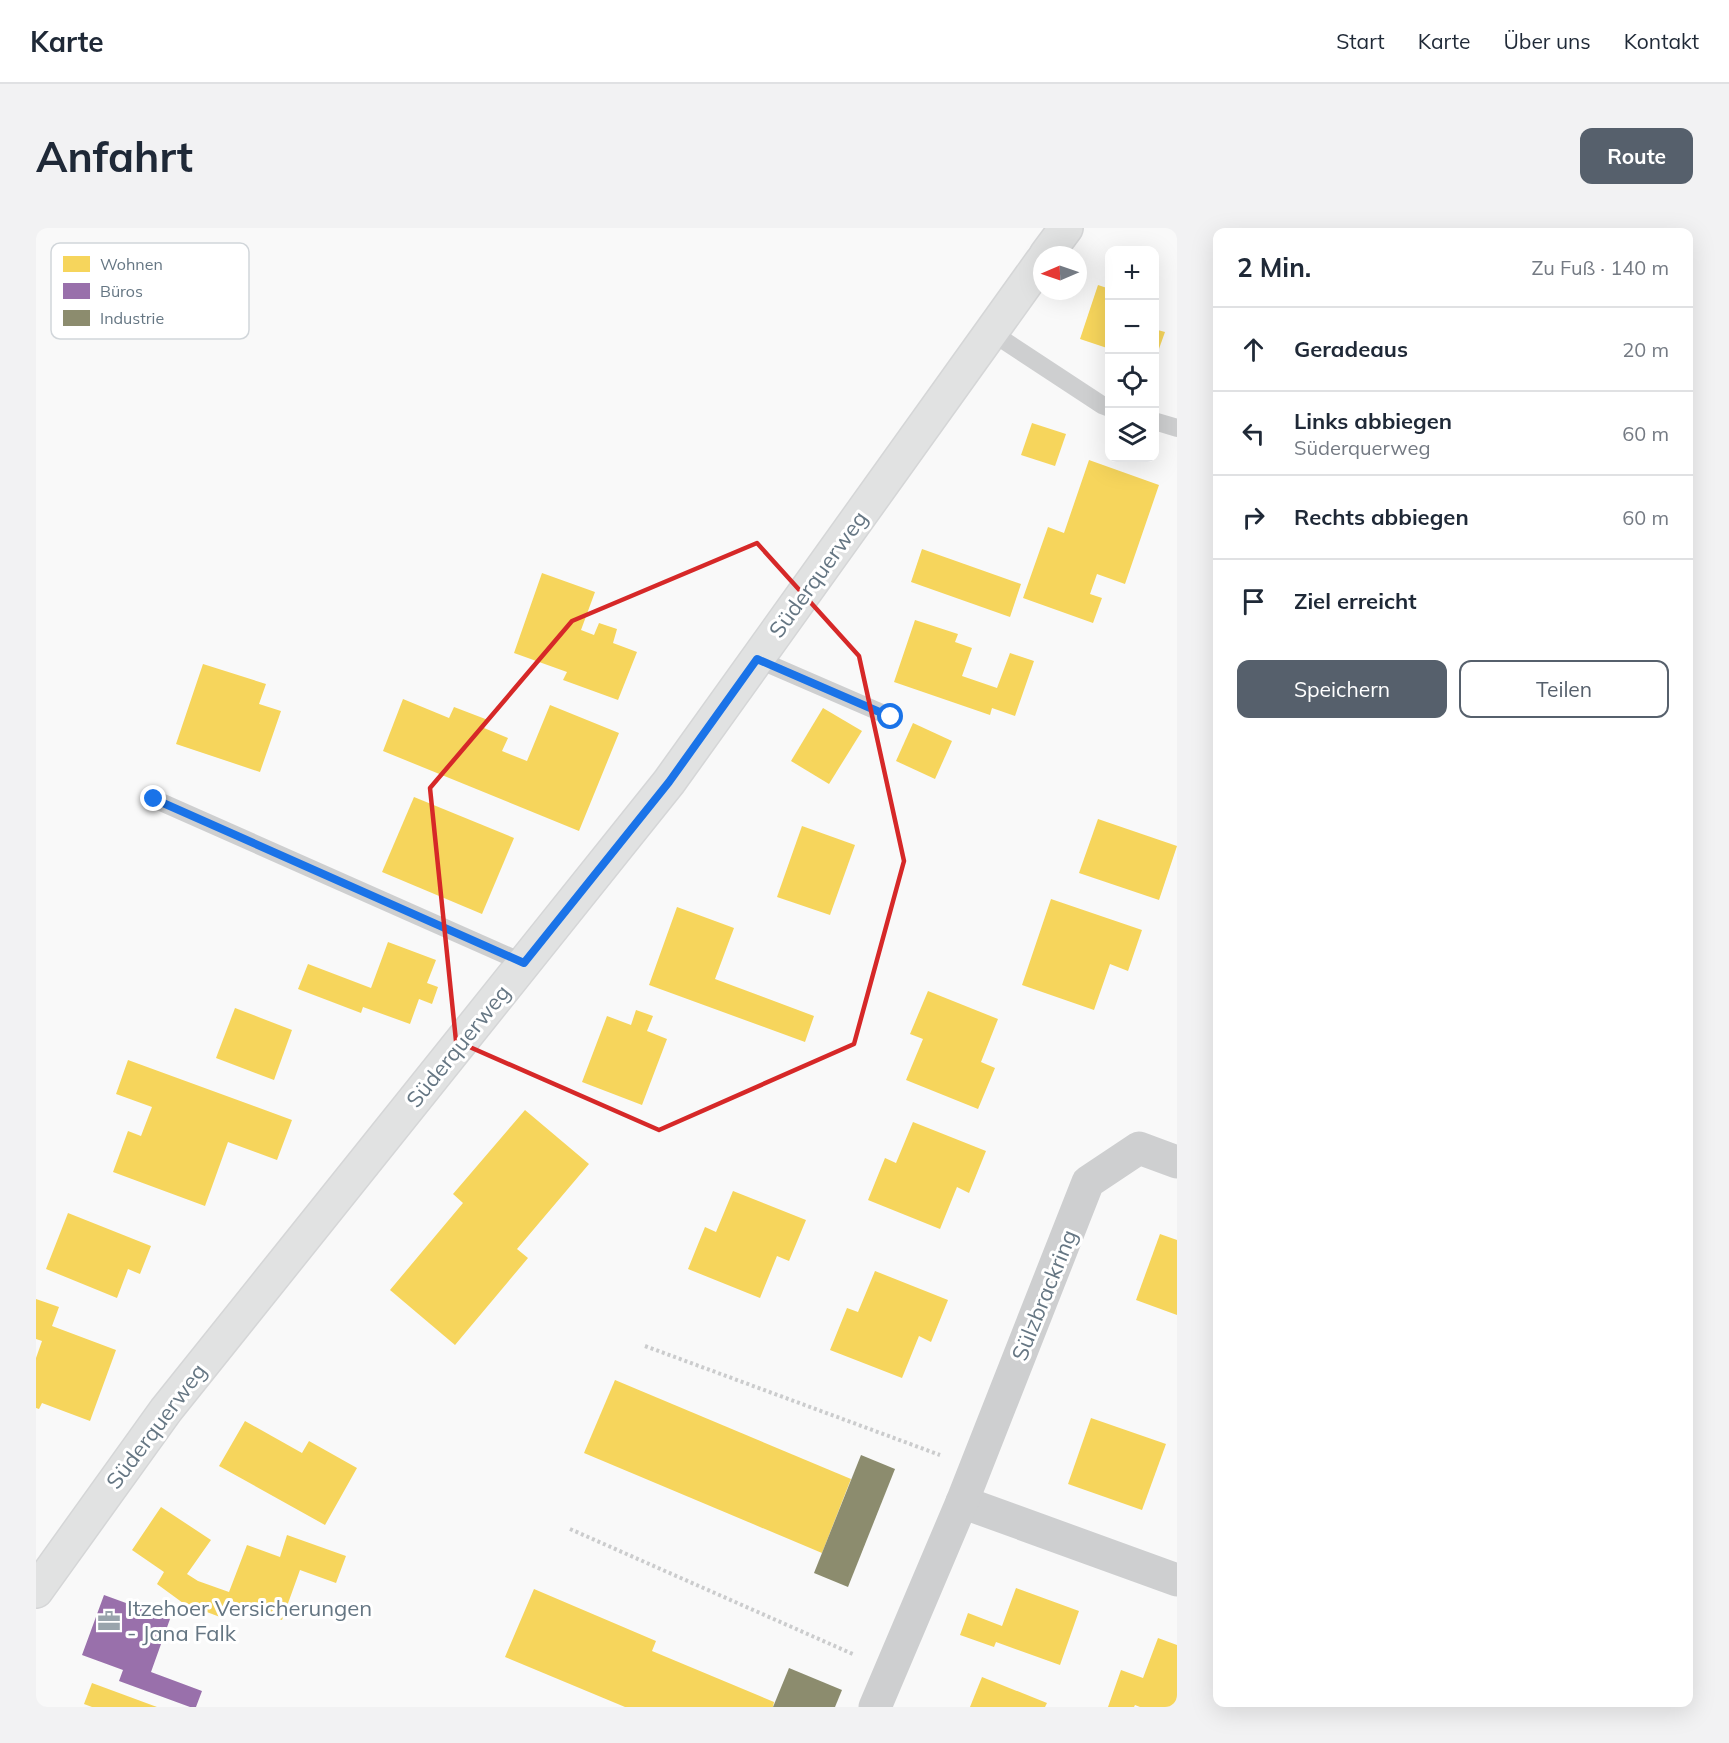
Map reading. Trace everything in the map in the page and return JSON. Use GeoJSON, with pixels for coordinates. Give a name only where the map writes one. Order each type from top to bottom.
{"type":"FeatureCollection","features":[{"type":"Feature","properties":{"kind":"street"},"geometry":{"type":"LineString","coordinates":[[1053,246],[1066,228]]}},
{"type":"Feature","properties":{"kind":"street","name":"Süderquerweg"},"geometry":{"type":"LineString","coordinates":[[36,1591],[166,1410],[669,782],[1033,274]]}},
{"type":"Feature","properties":{"kind":"street","name":"Sülzbrackring"},"geometry":{"type":"LineString","coordinates":[[875,1707],[962,1502],[1088,1182],[1139,1148],[1175,1154]]}},
{"type":"Feature","properties":{"kind":"street"},"geometry":{"type":"LineString","coordinates":[[962,1502],[1177,1580]]}},
{"type":"Feature","properties":{"kind":"lane"},"geometry":{"type":"LineString","coordinates":[[991,332],[1105,406]]}},
{"type":"Feature","properties":{"kind":"lane"},"geometry":{"type":"LineString","coordinates":[[1159,422],[1177,428]]}},
{"type":"Feature","properties":{"kind":"lane"},"geometry":{"type":"LineString","coordinates":[[757,659],[891,717]]}},
{"type":"Feature","properties":{"kind":"lane"},"geometry":{"type":"LineString","coordinates":[[154,799],[524,963]]}},
{"type":"Feature","properties":{"kind":"path"},"geometry":{"type":"LineString","coordinates":[[645,1346],[975,1468]]}},
{"type":"Feature","properties":{"kind":"path"},"geometry":{"type":"LineString","coordinates":[[570,1529],[890,1671]]}},
{"type":"Feature","properties":{"kind":"highlighted area"},"geometry":{"type":"Polygon","coordinates":[[[757,543],[859,656],[904,861],[854,1044],[659,1130],[456,1041],[430,788],[572,621],[757,543]]]}},
{"type":"Feature","properties":{"kind":"building: Wohnen"},"geometry":{"type":"Polygon","coordinates":[[[1098,285],[1105,287],[1105,347],[1080,339],[1098,285]]]}},
{"type":"Feature","properties":{"kind":"building: Wohnen"},"geometry":{"type":"Polygon","coordinates":[[[1159,330],[1165,332],[1159,349],[1159,330]]]}},
{"type":"Feature","properties":{"kind":"building: Wohnen"},"geometry":{"type":"Polygon","coordinates":[[[1032,423],[1066,434],[1055,466],[1021,455],[1032,423]]]}},
{"type":"Feature","properties":{"kind":"building: Wohnen"},"geometry":{"type":"Polygon","coordinates":[[[1089,460],[1159,485],[1125,584],[1097,574],[1090,594],[1102,598],[1093,623],[1023,598],[1048,527],[1064,533],[1089,460]]]}},
{"type":"Feature","properties":{"kind":"building: Wohnen"},"geometry":{"type":"Polygon","coordinates":[[[922,549],[1021,584],[1010,617],[911,582],[922,549]]]}},
{"type":"Feature","properties":{"kind":"building: Wohnen"},"geometry":{"type":"Polygon","coordinates":[[[542,573],[595,592],[581,630],[594,635],[599,623],[617,629],[613,643],[637,652],[618,700],[563,680],[567,672],[514,653],[542,573]]]}},
{"type":"Feature","properties":{"kind":"building: Wohnen"},"geometry":{"type":"Polygon","coordinates":[[[915,620],[958,634],[955,642],[972,648],[962,676],[997,688],[1010,653],[1034,661],[1015,716],[992,708],[990,715],[894,682],[915,620]]]}},
{"type":"Feature","properties":{"kind":"building: Wohnen"},"geometry":{"type":"Polygon","coordinates":[[[203,664],[266,684],[259,704],[281,711],[260,772],[176,744],[203,664]]]}},
{"type":"Feature","properties":{"kind":"building: Wohnen"},"geometry":{"type":"Polygon","coordinates":[[[403,699],[449,718],[454,707],[488,720],[484,728],[508,738],[502,751],[527,761],[550,705],[619,733],[579,831],[383,751],[403,699]]]}},
{"type":"Feature","properties":{"kind":"building: Wohnen"},"geometry":{"type":"Polygon","coordinates":[[[823,708],[862,731],[829,784],[791,761],[823,708]]]}},
{"type":"Feature","properties":{"kind":"building: Wohnen"},"geometry":{"type":"Polygon","coordinates":[[[913,723],[952,741],[935,779],[896,761],[913,723]]]}},
{"type":"Feature","properties":{"kind":"building: Wohnen"},"geometry":{"type":"Polygon","coordinates":[[[414,797],[514,838],[482,914],[382,872],[414,797]]]}},
{"type":"Feature","properties":{"kind":"building: Wohnen"},"geometry":{"type":"Polygon","coordinates":[[[1098,819],[1177,846],[1159,900],[1079,873],[1098,819]]]}},
{"type":"Feature","properties":{"kind":"building: Wohnen"},"geometry":{"type":"Polygon","coordinates":[[[802,826],[855,845],[830,915],[777,897],[802,826]]]}},
{"type":"Feature","properties":{"kind":"building: Wohnen"},"geometry":{"type":"Polygon","coordinates":[[[1051,899],[1142,930],[1128,971],[1110,964],[1094,1010],[1022,985],[1051,899]]]}},
{"type":"Feature","properties":{"kind":"building: Wohnen"},"geometry":{"type":"Polygon","coordinates":[[[677,907],[734,928],[715,979],[814,1016],[805,1042],[649,985],[677,907]]]}},
{"type":"Feature","properties":{"kind":"building: Wohnen"},"geometry":{"type":"Polygon","coordinates":[[[388,942],[436,960],[427,983],[438,987],[432,1004],[419,999],[410,1024],[363,1007],[361,1013],[298,989],[308,964],[371,988],[388,942]]]}},
{"type":"Feature","properties":{"kind":"building: Wohnen"},"geometry":{"type":"Polygon","coordinates":[[[928,991],[998,1019],[981,1062],[995,1068],[978,1109],[906,1080],[923,1039],[910,1034],[928,991]]]}},
{"type":"Feature","properties":{"kind":"building: Wohnen"},"geometry":{"type":"Polygon","coordinates":[[[235,1008],[292,1030],[274,1080],[216,1058],[235,1008]]]}},
{"type":"Feature","properties":{"kind":"building: Wohnen"},"geometry":{"type":"Polygon","coordinates":[[[636,1010],[653,1016],[647,1031],[667,1039],[642,1105],[582,1082],[607,1016],[631,1025],[636,1010]]]}},
{"type":"Feature","properties":{"kind":"building: Wohnen"},"geometry":{"type":"Polygon","coordinates":[[[128,1060],[292,1120],[277,1160],[228,1142],[205,1206],[113,1172],[128,1131],[141,1136],[152,1107],[116,1094],[128,1060]]]}},
{"type":"Feature","properties":{"kind":"building: Wohnen"},"geometry":{"type":"Polygon","coordinates":[[[525,1110],[589,1164],[517,1249],[528,1258],[455,1345],[390,1290],[463,1203],[453,1194],[525,1110]]]}},
{"type":"Feature","properties":{"kind":"building: Wohnen"},"geometry":{"type":"Polygon","coordinates":[[[913,1122],[986,1151],[969,1193],[957,1187],[940,1229],[868,1200],[885,1158],[896,1163],[913,1122]]]}},
{"type":"Feature","properties":{"kind":"building: Wohnen"},"geometry":{"type":"Polygon","coordinates":[[[733,1191],[806,1220],[789,1261],[777,1256],[760,1298],[688,1269],[705,1227],[716,1232],[733,1191]]]}},
{"type":"Feature","properties":{"kind":"building: Wohnen"},"geometry":{"type":"Polygon","coordinates":[[[68,1213],[151,1246],[140,1274],[128,1269],[117,1298],[46,1269],[68,1213]]]}},
{"type":"Feature","properties":{"kind":"building: Wohnen"},"geometry":{"type":"Polygon","coordinates":[[[1160,1234],[1177,1240],[1177,1315],[1136,1300],[1160,1234]]]}},
{"type":"Feature","properties":{"kind":"building: Wohnen"},"geometry":{"type":"Polygon","coordinates":[[[875,1271],[948,1300],[931,1342],[919,1336],[902,1378],[830,1350],[847,1308],[858,1312],[875,1271]]]}},
{"type":"Feature","properties":{"kind":"building: Wohnen"},"geometry":{"type":"Polygon","coordinates":[[[36,1299],[59,1307],[52,1326],[116,1350],[90,1421],[42,1403],[39,1409],[36,1408],[36,1358],[42,1341],[36,1339],[36,1299]]]}},
{"type":"Feature","properties":{"kind":"building: Wohnen"},"geometry":{"type":"Polygon","coordinates":[[[615,1380],[851,1479],[822,1553],[584,1453],[615,1380]]]}},
{"type":"Feature","properties":{"kind":"building: Wohnen"},"geometry":{"type":"Polygon","coordinates":[[[1091,1418],[1166,1444],[1142,1510],[1068,1484],[1091,1418]]]}},
{"type":"Feature","properties":{"kind":"building: Wohnen"},"geometry":{"type":"Polygon","coordinates":[[[245,1421],[302,1453],[309,1441],[357,1468],[325,1525],[219,1466],[245,1421]]]}},
{"type":"Feature","properties":{"kind":"building: Wohnen"},"geometry":{"type":"Polygon","coordinates":[[[161,1507],[211,1540],[187,1574],[198,1581],[229,1592],[247,1545],[280,1557],[287,1535],[346,1556],[336,1583],[300,1570],[282,1620],[227,1599],[220,1617],[183,1603],[157,1584],[164,1572],[132,1550],[161,1507]]]}},
{"type":"Feature","properties":{"kind":"building: Wohnen"},"geometry":{"type":"Polygon","coordinates":[[[1016,1588],[1079,1611],[1060,1665],[996,1642],[994,1647],[960,1635],[968,1613],[1002,1626],[1016,1588]]]}},
{"type":"Feature","properties":{"kind":"building: Wohnen"},"geometry":{"type":"Polygon","coordinates":[[[534,1589],[656,1641],[652,1651],[774,1702],[773,1707],[625,1707],[505,1657],[534,1589]]]}},
{"type":"Feature","properties":{"kind":"building: Wohnen"},"geometry":{"type":"Polygon","coordinates":[[[1158,1638],[1177,1645],[1177,1707],[1135,1705],[1134,1707],[1108,1707],[1121,1670],[1143,1678],[1158,1638]]]}},
{"type":"Feature","properties":{"kind":"building: Wohnen"},"geometry":{"type":"Polygon","coordinates":[[[982,1677],[1047,1703],[1045,1707],[970,1707],[982,1677]]]}},
{"type":"Feature","properties":{"kind":"building: Wohnen"},"geometry":{"type":"Polygon","coordinates":[[[92,1683],[157,1707],[92,1707],[84,1704],[92,1683]]]}},
{"type":"Feature","properties":{"kind":"building: Büros"},"geometry":{"type":"Polygon","coordinates":[[[104,1595],[170,1619],[151,1672],[202,1691],[196,1707],[190,1707],[119,1681],[123,1670],[82,1655],[104,1595]]]}},
{"type":"Feature","properties":{"kind":"building: Industrie"},"geometry":{"type":"Polygon","coordinates":[[[861,1455],[895,1469],[848,1587],[814,1573],[861,1455]]]}},
{"type":"Feature","properties":{"kind":"building: Industrie"},"geometry":{"type":"Polygon","coordinates":[[[789,1668],[842,1690],[835,1707],[773,1707],[789,1668]]]}},
{"type":"Feature","properties":{"kind":"place","name":"Itzehoer Versicherungen - Jana Falk"},"geometry":{"type":"Point","coordinates":[109,1621]}},
{"type":"Feature","properties":{"kind":"route"},"geometry":{"type":"LineString","coordinates":[[154,799],[524,963],[669,782],[757,659],[891,717]]}}]}
